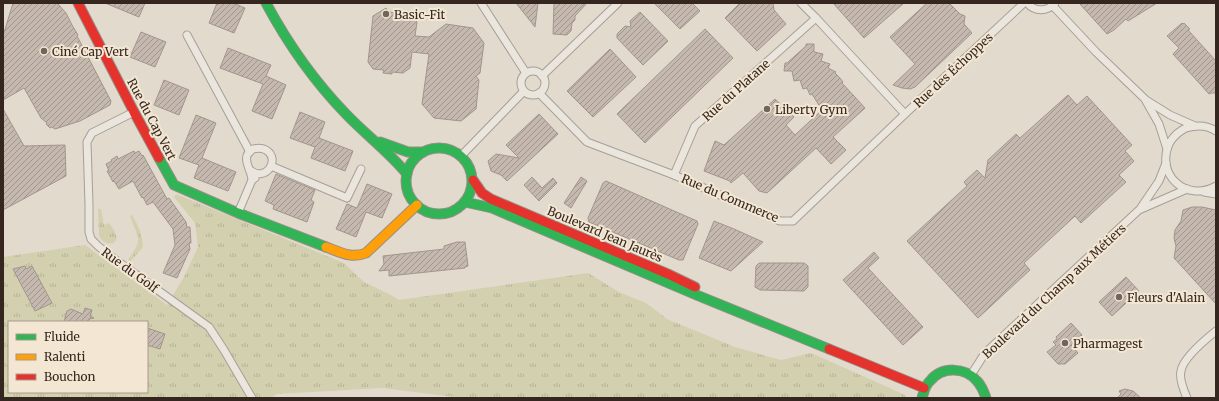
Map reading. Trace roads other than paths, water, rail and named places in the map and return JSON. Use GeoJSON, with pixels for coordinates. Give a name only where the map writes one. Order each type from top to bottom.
{"type":"FeatureCollection","features":[{"type":"Feature","properties":{"kind":"street","name":"Rue du Cap Vert"},"geometry":{"type":"LineString","coordinates":[[78,3],[134,112],[174,185],[238,213],[348,255],[358,256],[366,253],[417,205]]}},
{"type":"Feature","properties":{"kind":"street"},"geometry":{"type":"LineString","coordinates":[[266,3],[293,50],[310,74],[346,114],[399,163],[407,174]]}},
{"type":"Feature","properties":{"kind":"street"},"geometry":{"type":"LineString","coordinates":[[481,3],[526,73]]}},
{"type":"Feature","properties":{"kind":"street"},"geometry":{"type":"LineString","coordinates":[[542,76],[618,3]]}},
{"type":"Feature","properties":{"kind":"street","name":"Rue des Échoppes"},"geometry":{"type":"LineString","coordinates":[[801,3],[905,114],[1026,3]]}},
{"type":"Feature","properties":{"kind":"street"},"geometry":{"type":"LineString","coordinates":[[1026,3],[1036,9],[1042,10],[1048,9],[1054,4],[1096,52],[1146,100],[1170,115],[1196,126]]}},
{"type":"Feature","properties":{"kind":"street","name":"Rue du Platane"},"geometry":{"type":"LineString","coordinates":[[674,174],[695,126],[816,18]]}},
{"type":"Feature","properties":{"kind":"street"},"geometry":{"type":"LineString","coordinates":[[188,35],[250,152]]}},
{"type":"Feature","properties":{"kind":"street"},"geometry":{"type":"LineString","coordinates":[[533,71],[542,76],[544,83],[542,90],[539,93],[533,95],[524,91],[521,82],[526,73],[533,71]]}},
{"type":"Feature","properties":{"kind":"street"},"geometry":{"type":"LineString","coordinates":[[461,156],[524,91]]}},
{"type":"Feature","properties":{"kind":"street","name":"Rue du Commerce"},"geometry":{"type":"LineString","coordinates":[[539,93],[587,142],[674,174],[780,221],[793,221],[905,114]]}},
{"type":"Feature","properties":{"kind":"street"},"geometry":{"type":"LineString","coordinates":[[1146,100],[1158,124],[1167,149]]}},
{"type":"Feature","properties":{"kind":"street","name":"Rue du Golf"},"geometry":{"type":"LineString","coordinates":[[134,112],[92,133],[87,142],[89,232],[91,239],[109,255],[209,327],[252,398]]}},
{"type":"Feature","properties":{"kind":"street"},"geometry":{"type":"LineString","coordinates":[[1215,129],[1202,126],[1191,126],[1181,130],[1173,137],[1167,149],[1166,164],[1168,172],[1181,187],[1216,194]]}},
{"type":"Feature","properties":{"kind":"street"},"geometry":{"type":"LineString","coordinates":[[374,140],[408,152],[423,152]]}},
{"type":"Feature","properties":{"kind":"street"},"geometry":{"type":"LineString","coordinates":[[238,213],[252,180],[252,175],[246,163],[246,159],[250,152],[258,148],[266,150],[272,157],[271,166],[267,171],[252,180]]}},
{"type":"Feature","properties":{"kind":"street"},"geometry":{"type":"LineString","coordinates":[[432,148],[453,150],[461,156],[469,167],[473,180],[472,188],[465,202],[452,211],[436,214],[426,211],[417,205],[408,191],[406,183],[410,165],[416,158],[423,152],[432,148]]}},
{"type":"Feature","properties":{"kind":"street","name":"Boulevard du Champ aux Métiers"},"geometry":{"type":"LineString","coordinates":[[971,374],[985,353],[1140,209],[1159,181],[1166,164]]}},
{"type":"Feature","properties":{"kind":"street"},"geometry":{"type":"LineString","coordinates":[[271,166],[347,198],[361,169]]}},
{"type":"Feature","properties":{"kind":"street"},"geometry":{"type":"LineString","coordinates":[[250,170],[257,174],[261,174]]}},
{"type":"Feature","properties":{"kind":"street","name":"Boulevard Jean Jaurès"},"geometry":{"type":"LineString","coordinates":[[473,180],[482,193],[491,199],[668,274],[716,297],[730,309]]}},
{"type":"Feature","properties":{"kind":"street"},"geometry":{"type":"LineString","coordinates":[[1200,191],[1216,186]]}},
{"type":"Feature","properties":{"kind":"street","name":"Boulevard du Champ aux Métiers"},"geometry":{"type":"LineString","coordinates":[[1140,209],[1187,189]]}},
{"type":"Feature","properties":{"kind":"street","name":"Boulevard Jean Jaurès"},"geometry":{"type":"LineString","coordinates":[[465,202],[492,208],[730,309],[924,388]]}},
{"type":"Feature","properties":{"kind":"street"},"geometry":{"type":"LineString","coordinates":[[1187,398],[1183,387],[1181,371],[1187,359],[1216,331]]}},
{"type":"Feature","properties":{"kind":"street"},"geometry":{"type":"LineString","coordinates":[[922,398],[924,388],[931,379],[940,373],[950,370],[961,370],[971,374],[979,381],[986,398]]}},
{"type":"Feature","properties":{"kind":"place","name":"Basic-Fit"},"geometry":{"type":"Point","coordinates":[386,14]}},
{"type":"Feature","properties":{"kind":"place","name":"Ciné Cap Vert"},"geometry":{"type":"Point","coordinates":[44,51]}},
{"type":"Feature","properties":{"kind":"place","name":"Liberty Gym"},"geometry":{"type":"Point","coordinates":[767,109]}},
{"type":"Feature","properties":{"kind":"place","name":"Fleurs d'Alain"},"geometry":{"type":"Point","coordinates":[1119,297]}},
{"type":"Feature","properties":{"kind":"place","name":"Pharmagest"},"geometry":{"type":"Point","coordinates":[1065,343]}}]}
